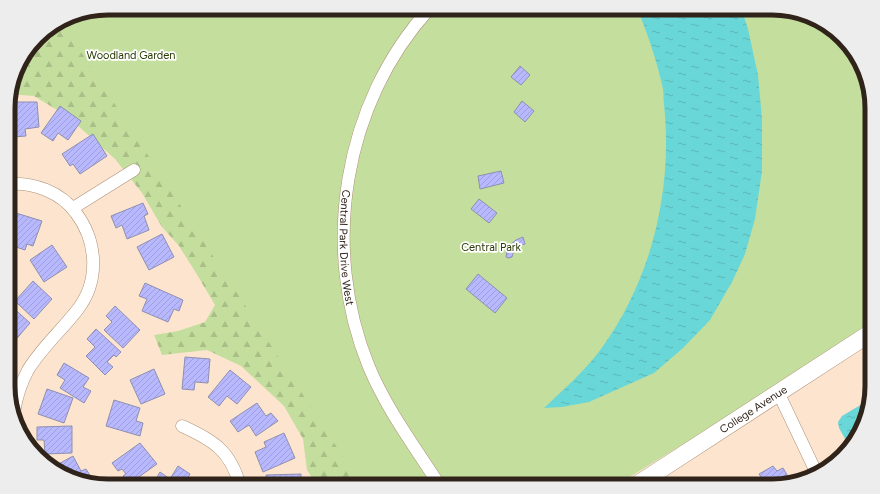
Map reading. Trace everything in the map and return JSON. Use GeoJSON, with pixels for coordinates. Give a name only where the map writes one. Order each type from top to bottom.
{"type":"FeatureCollection","features":[{"type":"Feature","properties":{"kind":"main road","name":"College Avenue"},"geometry":{"type":"LineString","coordinates":[[646,479],[865,336]]}},
{"type":"Feature","properties":{"kind":"street","name":"Central Park Drive West"},"geometry":{"type":"LineString","coordinates":[[424,15],[410,32],[388,66],[364,120],[353,155],[348,179],[344,209],[343,242],[345,272],[351,309],[361,346],[369,366],[390,408],[436,479]]}},
{"type":"Feature","properties":{"kind":"street"},"geometry":{"type":"LineString","coordinates":[[73,208],[134,170]]}},
{"type":"Feature","properties":{"kind":"street"},"geometry":{"type":"LineString","coordinates":[[15,184],[42,188],[66,201],[73,208],[89,235],[92,249],[93,268],[92,278],[88,289],[78,309],[60,328],[27,371],[17,402]]}},
{"type":"Feature","properties":{"kind":"street"},"geometry":{"type":"LineString","coordinates":[[778,392],[815,469]]}},
{"type":"Feature","properties":{"kind":"street"},"geometry":{"type":"LineString","coordinates":[[182,426],[214,443],[230,461],[238,479]]}},
{"type":"Feature","properties":{"kind":"green space","name":"Central Park"},"geometry":{"type":"Polygon","coordinates":[[[108,15],[772,15],[796,18],[819,27],[842,47],[849,56],[860,78],[865,102],[865,332],[626,479],[357,479],[64,26],[84,18],[108,15]]]}},
{"type":"Feature","properties":{"kind":"green space","name":"Woodland Garden"},"geometry":{"type":"Polygon","coordinates":[[[112,15],[368,479],[313,479],[307,470],[303,439],[284,406],[241,366],[207,350],[162,355],[154,335],[178,331],[205,322],[215,305],[179,246],[162,227],[142,193],[115,159],[67,116],[34,96],[16,95],[22,72],[34,51],[42,42],[61,27],[72,22],[84,18],[112,15]]]}},
{"type":"Feature","properties":{"kind":"water"},"geometry":{"type":"Polygon","coordinates":[[[640,15],[743,15],[748,29],[758,75],[762,119],[762,171],[755,219],[745,254],[732,282],[710,320],[683,348],[654,373],[589,402],[562,407],[544,408],[588,365],[619,322],[634,293],[646,263],[655,232],[665,169],[666,136],[663,91],[658,68],[640,15]]]}},
{"type":"Feature","properties":{"kind":"water"},"geometry":{"type":"Polygon","coordinates":[[[863,404],[858,422],[847,442],[839,428],[838,422],[842,416],[863,404]]]}},
{"type":"Feature","properties":{"kind":"building"},"geometry":{"type":"Polygon","coordinates":[[[520,66],[530,75],[521,85],[511,77],[520,66]]]}},
{"type":"Feature","properties":{"kind":"building"},"geometry":{"type":"Polygon","coordinates":[[[522,101],[534,111],[525,122],[514,112],[522,101]]]}},
{"type":"Feature","properties":{"kind":"building"},"geometry":{"type":"Polygon","coordinates":[[[16,102],[37,102],[39,127],[25,129],[26,136],[15,137],[16,102]]]}},
{"type":"Feature","properties":{"kind":"building"},"geometry":{"type":"Polygon","coordinates":[[[60,106],[81,121],[68,140],[58,133],[53,141],[41,133],[60,106]]]}},
{"type":"Feature","properties":{"kind":"building"},"geometry":{"type":"Polygon","coordinates":[[[93,134],[107,156],[80,174],[73,164],[70,166],[62,154],[93,134]]]}},
{"type":"Feature","properties":{"kind":"building"},"geometry":{"type":"Polygon","coordinates":[[[501,171],[504,183],[480,189],[478,176],[501,171]]]}},
{"type":"Feature","properties":{"kind":"building"},"geometry":{"type":"Polygon","coordinates":[[[479,199],[497,213],[489,223],[471,209],[479,199]]]}},
{"type":"Feature","properties":{"kind":"building"},"geometry":{"type":"Polygon","coordinates":[[[143,203],[148,214],[144,216],[149,230],[127,239],[122,225],[116,228],[111,216],[143,203]]]}},
{"type":"Feature","properties":{"kind":"building"},"geometry":{"type":"Polygon","coordinates":[[[16,213],[42,221],[33,246],[27,244],[25,250],[15,247],[16,213]]]}},
{"type":"Feature","properties":{"kind":"building"},"geometry":{"type":"Polygon","coordinates":[[[162,234],[174,257],[149,270],[137,247],[162,234]]]}},
{"type":"Feature","properties":{"kind":"building"},"geometry":{"type":"Polygon","coordinates":[[[523,237],[525,244],[518,246],[514,250],[512,257],[506,257],[510,245],[523,237]]]}},
{"type":"Feature","properties":{"kind":"building"},"geometry":{"type":"Polygon","coordinates":[[[52,245],[67,267],[44,282],[30,260],[52,245]]]}},
{"type":"Feature","properties":{"kind":"building"},"geometry":{"type":"Polygon","coordinates":[[[478,274],[507,298],[495,313],[466,289],[478,274]]]}},
{"type":"Feature","properties":{"kind":"building"},"geometry":{"type":"Polygon","coordinates":[[[33,281],[52,299],[34,319],[15,301],[33,281]]]}},
{"type":"Feature","properties":{"kind":"building"},"geometry":{"type":"Polygon","coordinates":[[[145,283],[183,300],[179,311],[174,309],[168,322],[142,311],[147,299],[139,296],[145,283]]]}},
{"type":"Feature","properties":{"kind":"building"},"geometry":{"type":"Polygon","coordinates":[[[115,306],[140,330],[123,348],[104,330],[112,322],[106,316],[115,306]]]}},
{"type":"Feature","properties":{"kind":"building"},"geometry":{"type":"Polygon","coordinates":[[[15,310],[30,323],[15,341],[15,310]]]}},
{"type":"Feature","properties":{"kind":"building"},"geometry":{"type":"Polygon","coordinates":[[[96,329],[121,352],[116,357],[114,355],[107,362],[113,367],[105,375],[86,356],[95,347],[87,339],[96,329]]]}},
{"type":"Feature","properties":{"kind":"building"},"geometry":{"type":"Polygon","coordinates":[[[185,357],[210,359],[208,383],[195,382],[194,390],[182,389],[185,357]]]}},
{"type":"Feature","properties":{"kind":"building"},"geometry":{"type":"Polygon","coordinates":[[[64,363],[89,378],[83,387],[91,391],[84,403],[60,388],[65,380],[57,375],[64,363]]]}},
{"type":"Feature","properties":{"kind":"building"},"geometry":{"type":"Polygon","coordinates":[[[154,369],[165,394],[141,404],[130,380],[154,369]]]}},
{"type":"Feature","properties":{"kind":"building"},"geometry":{"type":"Polygon","coordinates":[[[230,370],[251,387],[237,404],[227,396],[219,406],[208,397],[230,370]]]}},
{"type":"Feature","properties":{"kind":"building"},"geometry":{"type":"Polygon","coordinates":[[[47,389],[73,398],[64,423],[38,414],[47,389]]]}},
{"type":"Feature","properties":{"kind":"building"},"geometry":{"type":"Polygon","coordinates":[[[114,400],[140,408],[136,421],[143,423],[140,436],[106,426],[114,400]]]}},
{"type":"Feature","properties":{"kind":"building"},"geometry":{"type":"Polygon","coordinates":[[[257,403],[266,416],[271,413],[278,421],[256,436],[249,425],[238,432],[230,421],[257,403]]]}},
{"type":"Feature","properties":{"kind":"building"},"geometry":{"type":"Polygon","coordinates":[[[72,426],[72,453],[45,454],[44,440],[37,440],[37,427],[72,426]]]}},
{"type":"Feature","properties":{"kind":"building"},"geometry":{"type":"Polygon","coordinates":[[[284,433],[295,458],[263,472],[255,452],[266,447],[264,442],[284,433]]]}},
{"type":"Feature","properties":{"kind":"building"},"geometry":{"type":"Polygon","coordinates":[[[140,443],[157,464],[136,479],[125,479],[123,476],[126,474],[122,469],[118,471],[112,463],[140,443]]]}},
{"type":"Feature","properties":{"kind":"building"},"geometry":{"type":"Polygon","coordinates":[[[73,456],[81,471],[86,469],[91,477],[72,472],[57,465],[73,456]]]}},
{"type":"Feature","properties":{"kind":"building"},"geometry":{"type":"Polygon","coordinates":[[[178,466],[190,474],[187,479],[170,479],[178,466]]]}},
{"type":"Feature","properties":{"kind":"building"},"geometry":{"type":"Polygon","coordinates":[[[773,466],[777,471],[783,468],[789,477],[762,479],[759,474],[773,466]]]}},
{"type":"Feature","properties":{"kind":"building"},"geometry":{"type":"Polygon","coordinates":[[[160,472],[170,479],[156,479],[160,472]]]}},
{"type":"Feature","properties":{"kind":"building"},"geometry":{"type":"Polygon","coordinates":[[[301,474],[301,479],[266,479],[266,475],[301,474]]]}}]}
